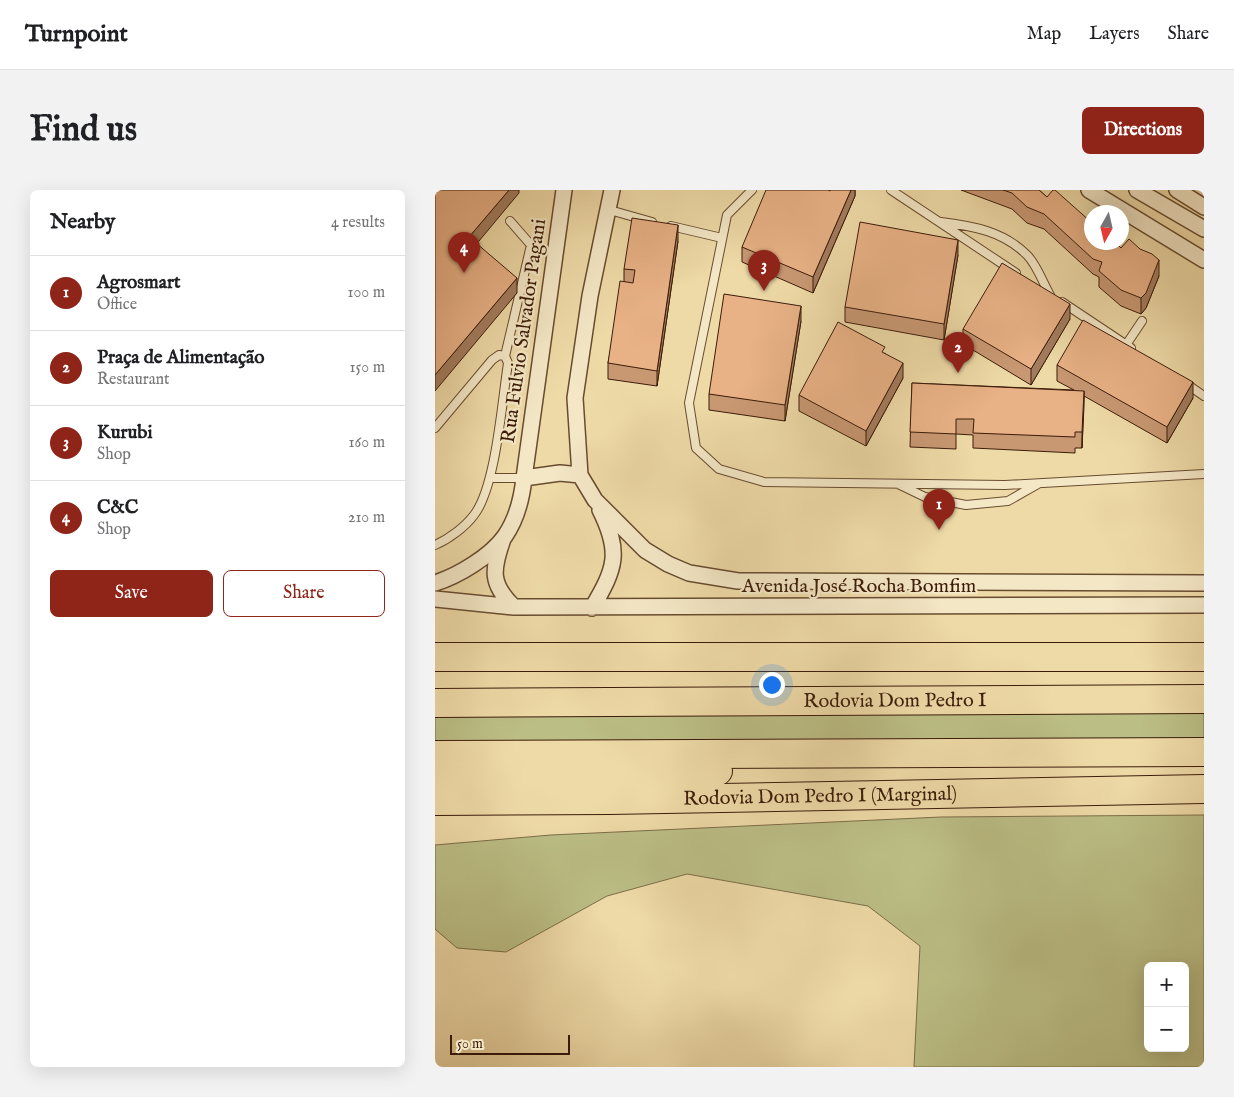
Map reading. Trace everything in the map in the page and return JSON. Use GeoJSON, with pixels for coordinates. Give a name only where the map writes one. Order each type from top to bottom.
{"type":"FeatureCollection","features":[{"type":"Feature","properties":{"kind":"highway"},"geometry":{"type":"LineString","coordinates":[[435,649],[539,657]]}},
{"type":"Feature","properties":{"kind":"highway"},"geometry":{"type":"LineString","coordinates":[[435,657],[1204,657]]}},
{"type":"Feature","properties":{"kind":"highway","name":"Rodovia Dom Pedro I"},"geometry":{"type":"LineString","coordinates":[[435,703],[1204,699]]}},
{"type":"Feature","properties":{"kind":"highway"},"geometry":{"type":"LineString","coordinates":[[435,755],[1204,752]]}},
{"type":"Feature","properties":{"kind":"highway"},"geometry":{"type":"LineString","coordinates":[[435,782],[555,779],[840,766],[931,753]]}},
{"type":"Feature","properties":{"kind":"highway","name":"Rodovia Dom Pedro I (Marginal)"},"geometry":{"type":"LineString","coordinates":[[435,801],[611,800],[1204,789]]}},
{"type":"Feature","properties":{"kind":"highway"},"geometry":{"type":"LineString","coordinates":[[435,818],[611,800]]}},
{"type":"Feature","properties":{"kind":"street","name":"Rua Fulvio Salvador Pagani"},"geometry":{"type":"LineString","coordinates":[[524,478],[564,190]]}},
{"type":"Feature","properties":{"kind":"street"},"geometry":{"type":"LineString","coordinates":[[514,607],[503,597],[494,578],[497,556],[520,502],[524,478],[560,473],[580,475],[575,398],[589,296],[611,190]]}},
{"type":"Feature","properties":{"kind":"street"},"geometry":{"type":"LineString","coordinates":[[1089,190],[1204,260]]}},
{"type":"Feature","properties":{"kind":"street"},"geometry":{"type":"LineString","coordinates":[[1137,190],[1204,229]]}},
{"type":"Feature","properties":{"kind":"street"},"geometry":{"type":"LineString","coordinates":[[1177,190],[1204,207]]}},
{"type":"Feature","properties":{"kind":"street","name":"Avenida José Rocha Bomfim"},"geometry":{"type":"LineString","coordinates":[[580,475],[595,500],[645,550],[669,564],[689,572],[738,581],[1204,583]]}},
{"type":"Feature","properties":{"kind":"street"},"geometry":{"type":"LineString","coordinates":[[592,608],[607,585],[612,569],[613,550],[612,533],[595,500]]}},
{"type":"Feature","properties":{"kind":"street"},"geometry":{"type":"LineString","coordinates":[[435,583],[460,573],[476,562],[505,536]]}},
{"type":"Feature","properties":{"kind":"street","name":"Avenida José Rocha Bomfim"},"geometry":{"type":"LineString","coordinates":[[435,599],[514,607],[592,608],[1204,605]]}},
{"type":"Feature","properties":{"kind":"lane"},"geometry":{"type":"LineString","coordinates":[[752,190],[727,215],[689,403],[696,448],[719,469],[764,482],[1005,485],[1204,474]]}},
{"type":"Feature","properties":{"kind":"lane"},"geometry":{"type":"LineString","coordinates":[[891,190],[1027,279]]}},
{"type":"Feature","properties":{"kind":"lane"},"geometry":{"type":"LineString","coordinates":[[606,209],[722,238]]}},
{"type":"Feature","properties":{"kind":"lane"},"geometry":{"type":"LineString","coordinates":[[435,545],[447,539],[474,515],[490,478],[509,363],[505,356],[531,245],[510,221]]}},
{"type":"Feature","properties":{"kind":"lane"},"geometry":{"type":"LineString","coordinates":[[940,222],[973,226],[1001,236],[1028,256],[1050,295]]}},
{"type":"Feature","properties":{"kind":"lane"},"geometry":{"type":"LineString","coordinates":[[1035,284],[1142,355]]}},
{"type":"Feature","properties":{"kind":"lane"},"geometry":{"type":"LineString","coordinates":[[1126,345],[1141,321]]}},
{"type":"Feature","properties":{"kind":"lane"},"geometry":{"type":"LineString","coordinates":[[435,428],[492,360],[499,355],[505,356]]}},
{"type":"Feature","properties":{"kind":"lane"},"geometry":{"type":"LineString","coordinates":[[1181,380],[1204,396]]}},
{"type":"Feature","properties":{"kind":"lane"},"geometry":{"type":"LineString","coordinates":[[490,478],[524,478]]}},
{"type":"Feature","properties":{"kind":"lane"},"geometry":{"type":"LineString","coordinates":[[897,483],[925,497],[966,505],[1008,501],[1040,483]]}},
{"type":"Feature","properties":{"kind":"green space"},"geometry":{"type":"Polygon","coordinates":[[[1204,713],[1204,742],[435,743],[435,714],[1204,713]]]}},
{"type":"Feature","properties":{"kind":"green space"},"geometry":{"type":"Polygon","coordinates":[[[1204,815],[1204,1067],[914,1067],[920,946],[868,906],[687,874],[607,896],[506,952],[457,948],[435,929],[435,845],[551,835],[941,817],[1204,815]]]}},
{"type":"Feature","properties":{"kind":"building"},"geometry":{"type":"Polygon","coordinates":[[[439,190],[509,190],[469,237],[517,278],[435,375],[435,194],[439,190]]]}},
{"type":"Feature","properties":{"kind":"building"},"geometry":{"type":"Polygon","coordinates":[[[766,190],[851,190],[813,277],[742,247],[766,190]]]}},
{"type":"Feature","properties":{"kind":"building"},"geometry":{"type":"Polygon","coordinates":[[[1003,190],[1039,190],[1047,197],[1055,190],[1084,216],[1084,250],[1129,250],[1129,239],[1140,249],[1152,254],[1159,260],[1146,293],[1141,298],[1121,290],[1099,271],[1102,262],[1093,259],[1044,214],[1027,207],[1012,193],[1003,190]]]}},
{"type":"Feature","properties":{"kind":"building"},"geometry":{"type":"Polygon","coordinates":[[[632,218],[678,225],[657,371],[608,363],[620,281],[633,283],[635,270],[624,269],[632,218]]]}},
{"type":"Feature","properties":{"kind":"building"},"geometry":{"type":"Polygon","coordinates":[[[860,222],[958,240],[944,324],[845,307],[860,222]]]}},
{"type":"Feature","properties":{"kind":"building"},"geometry":{"type":"Polygon","coordinates":[[[1002,263],[1070,304],[1031,369],[963,329],[1002,263]]]}},
{"type":"Feature","properties":{"kind":"building"},"geometry":{"type":"Polygon","coordinates":[[[724,294],[801,306],[785,405],[709,394],[724,294]]]}},
{"type":"Feature","properties":{"kind":"building"},"geometry":{"type":"Polygon","coordinates":[[[1083,320],[1193,382],[1167,427],[1057,365],[1083,320]]]}},
{"type":"Feature","properties":{"kind":"building"},"geometry":{"type":"Polygon","coordinates":[[[838,322],[885,347],[882,352],[903,363],[866,431],[799,395],[838,322]]]}},
{"type":"Feature","properties":{"kind":"building"},"geometry":{"type":"Polygon","coordinates":[[[912,383],[1084,391],[1082,432],[1075,432],[1075,437],[973,433],[974,419],[956,419],[956,434],[910,432],[912,383]]]}},
{"type":"Feature","properties":{"kind":"place","name":"C&C"},"geometry":{"type":"Point","coordinates":[464,273]}},
{"type":"Feature","properties":{"kind":"place","name":"Kurubi"},"geometry":{"type":"Point","coordinates":[764,291]}},
{"type":"Feature","properties":{"kind":"place","name":"Praça de Alimentação"},"geometry":{"type":"Point","coordinates":[958,373]}},
{"type":"Feature","properties":{"kind":"place","name":"Agrosmart"},"geometry":{"type":"Point","coordinates":[939,530]}}]}
